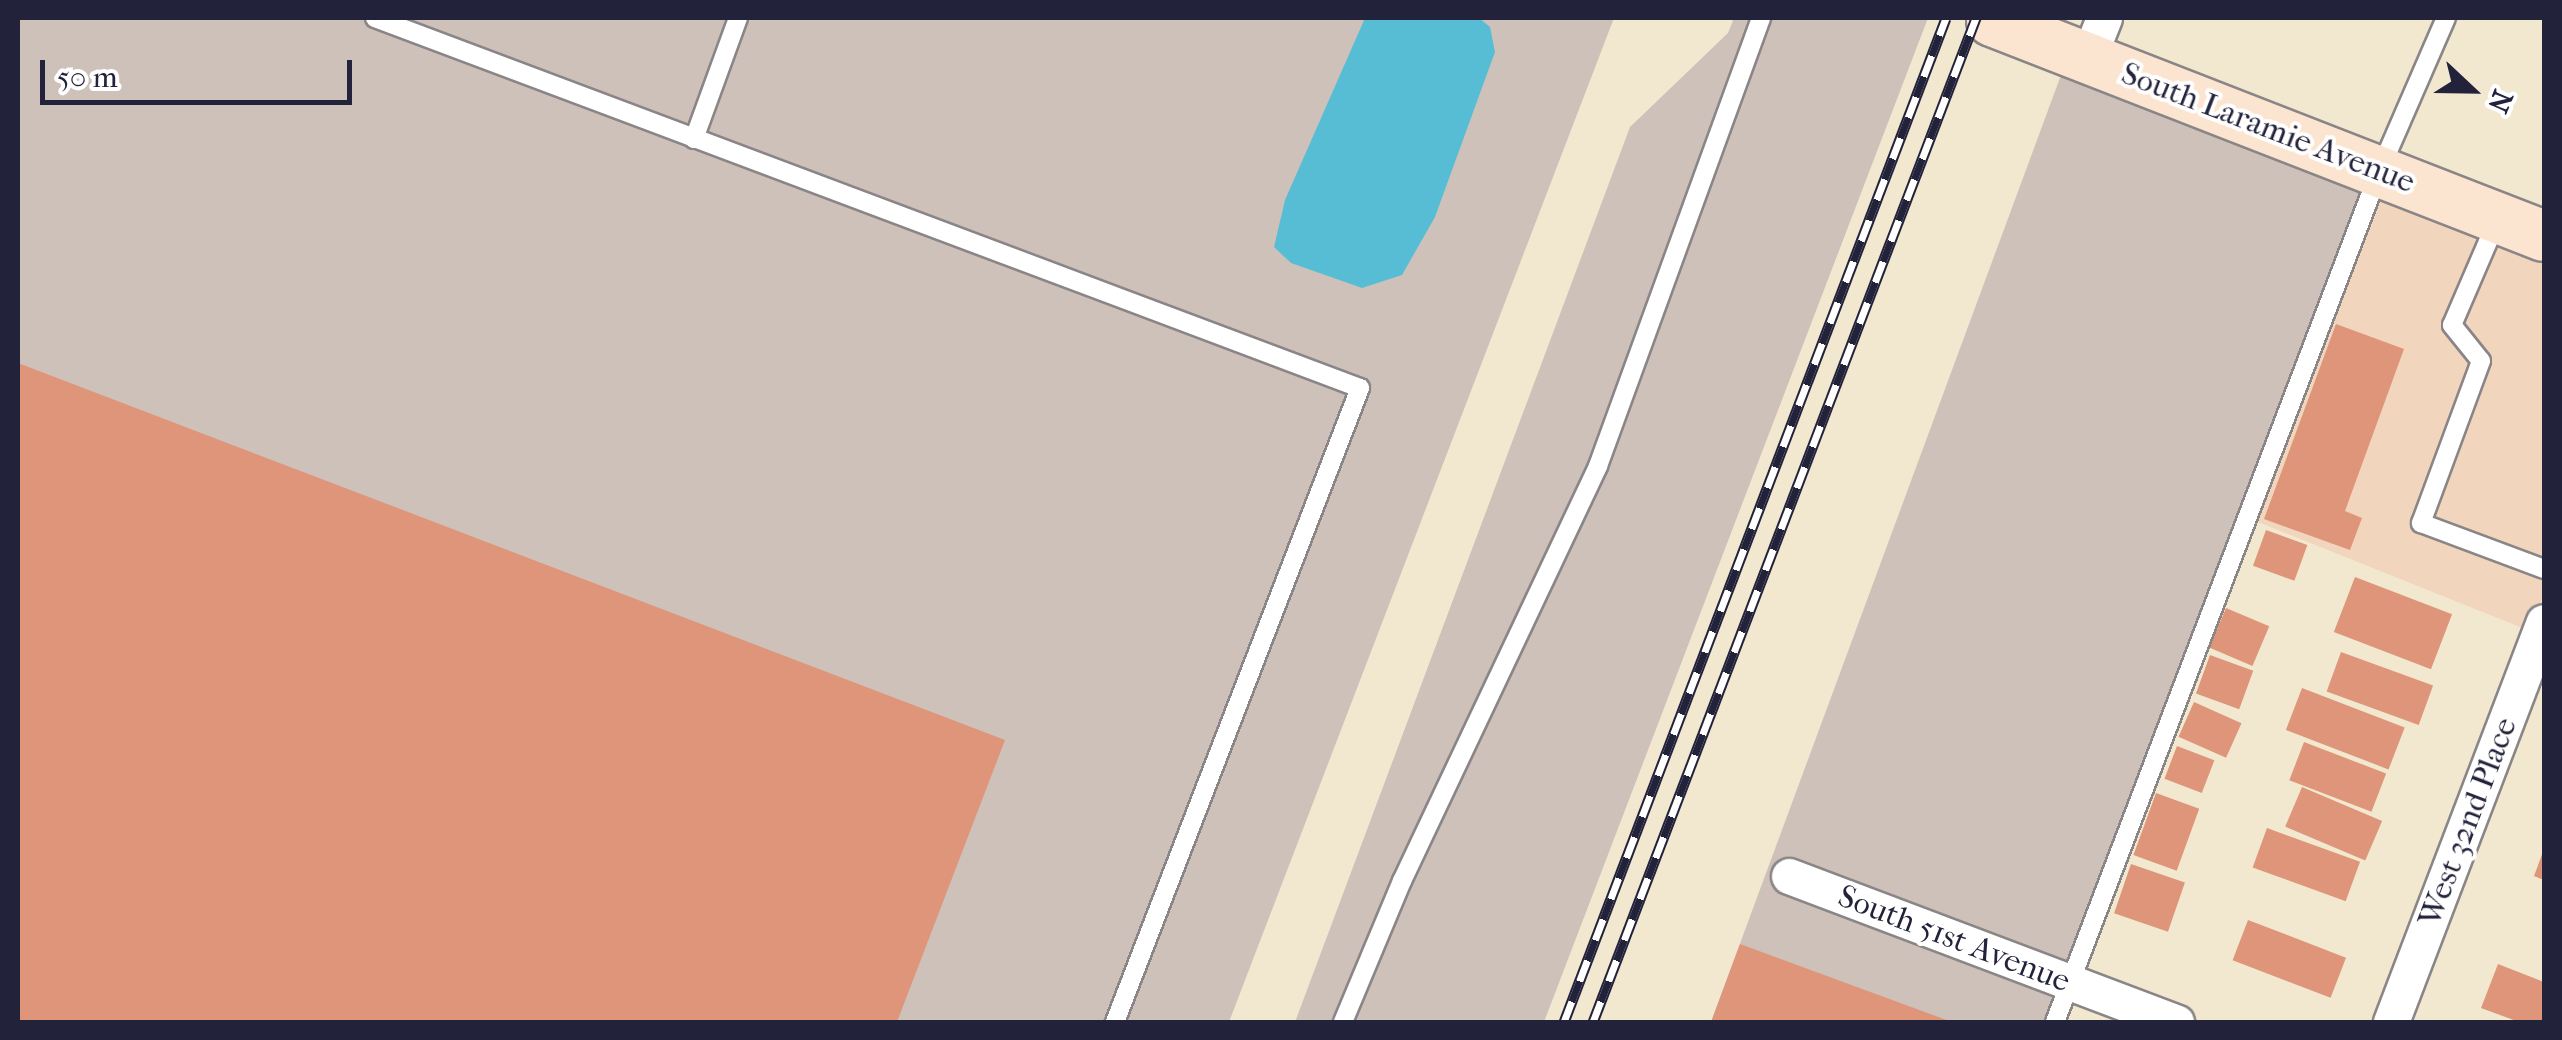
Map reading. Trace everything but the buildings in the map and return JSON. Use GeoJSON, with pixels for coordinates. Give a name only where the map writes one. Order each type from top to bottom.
{"type":"FeatureCollection","features":[{"type":"Feature","properties":{"kind":"main road","name":"South Laramie Avenue"},"geometry":{"type":"LineString","coordinates":[[1992,21],[2096,38],[2380,172],[2544,236]]}},
{"type":"Feature","properties":{"kind":"street","name":"West 32nd Place"},"geometry":{"type":"LineString","coordinates":[[2391,1022],[2544,622]]}},
{"type":"Feature","properties":{"kind":"street","name":"South 51st Avenue"},"geometry":{"type":"LineString","coordinates":[[1789,876],[2176,1022]]}},
{"type":"Feature","properties":{"kind":"lane"},"geometry":{"type":"LineString","coordinates":[[375,18],[1360,388],[1116,1022]]}},
{"type":"Feature","properties":{"kind":"lane"},"geometry":{"type":"LineString","coordinates":[[694,139],[738,18]]}},
{"type":"Feature","properties":{"kind":"lane"},"geometry":{"type":"LineString","coordinates":[[1343,1022],[1402,881],[1598,466],[1762,18]]}},
{"type":"Feature","properties":{"kind":"lane"},"geometry":{"type":"LineString","coordinates":[[2056,1022],[2380,172],[2446,18]]}},
{"type":"Feature","properties":{"kind":"lane"},"geometry":{"type":"LineString","coordinates":[[2498,218],[2452,325],[2481,360],[2421,523],[2544,570]]}},
{"type":"Feature","properties":{"kind":"shaded area"},"geometry":{"type":"Polygon","coordinates":[[[18,18],[1614,18],[1229,1022],[18,1022],[18,18]]]}},
{"type":"Feature","properties":{"kind":"shaded area"},"geometry":{"type":"Polygon","coordinates":[[[1734,18],[1928,18],[1544,1022],[1295,1022],[1630,127],[1728,33],[1734,18]]]}},
{"type":"Feature","properties":{"kind":"shaded area"},"geometry":{"type":"Polygon","coordinates":[[[2064,67],[2364,182],[2045,1022],[1711,1022],[2064,67]]]}},
{"type":"Feature","properties":{"kind":"shaded area"},"geometry":{"type":"Polygon","coordinates":[[[2364,182],[2544,251],[2544,594],[2530,631],[2238,514],[2364,182]]]}},
{"type":"Feature","properties":{"kind":"water"},"geometry":{"type":"Polygon","coordinates":[[[1365,18],[1479,18],[1490,27],[1495,52],[1435,217],[1402,275],[1362,288],[1291,263],[1274,247],[1285,200],[1365,18]]]}},
{"type":"Feature","properties":{"kind":"railway"},"geometry":{"type":"LineString","coordinates":[[1564,1022],[1946,18]]}},
{"type":"Feature","properties":{"kind":"railway"},"geometry":{"type":"LineString","coordinates":[[1593,1022],[1976,18]]}}]}
